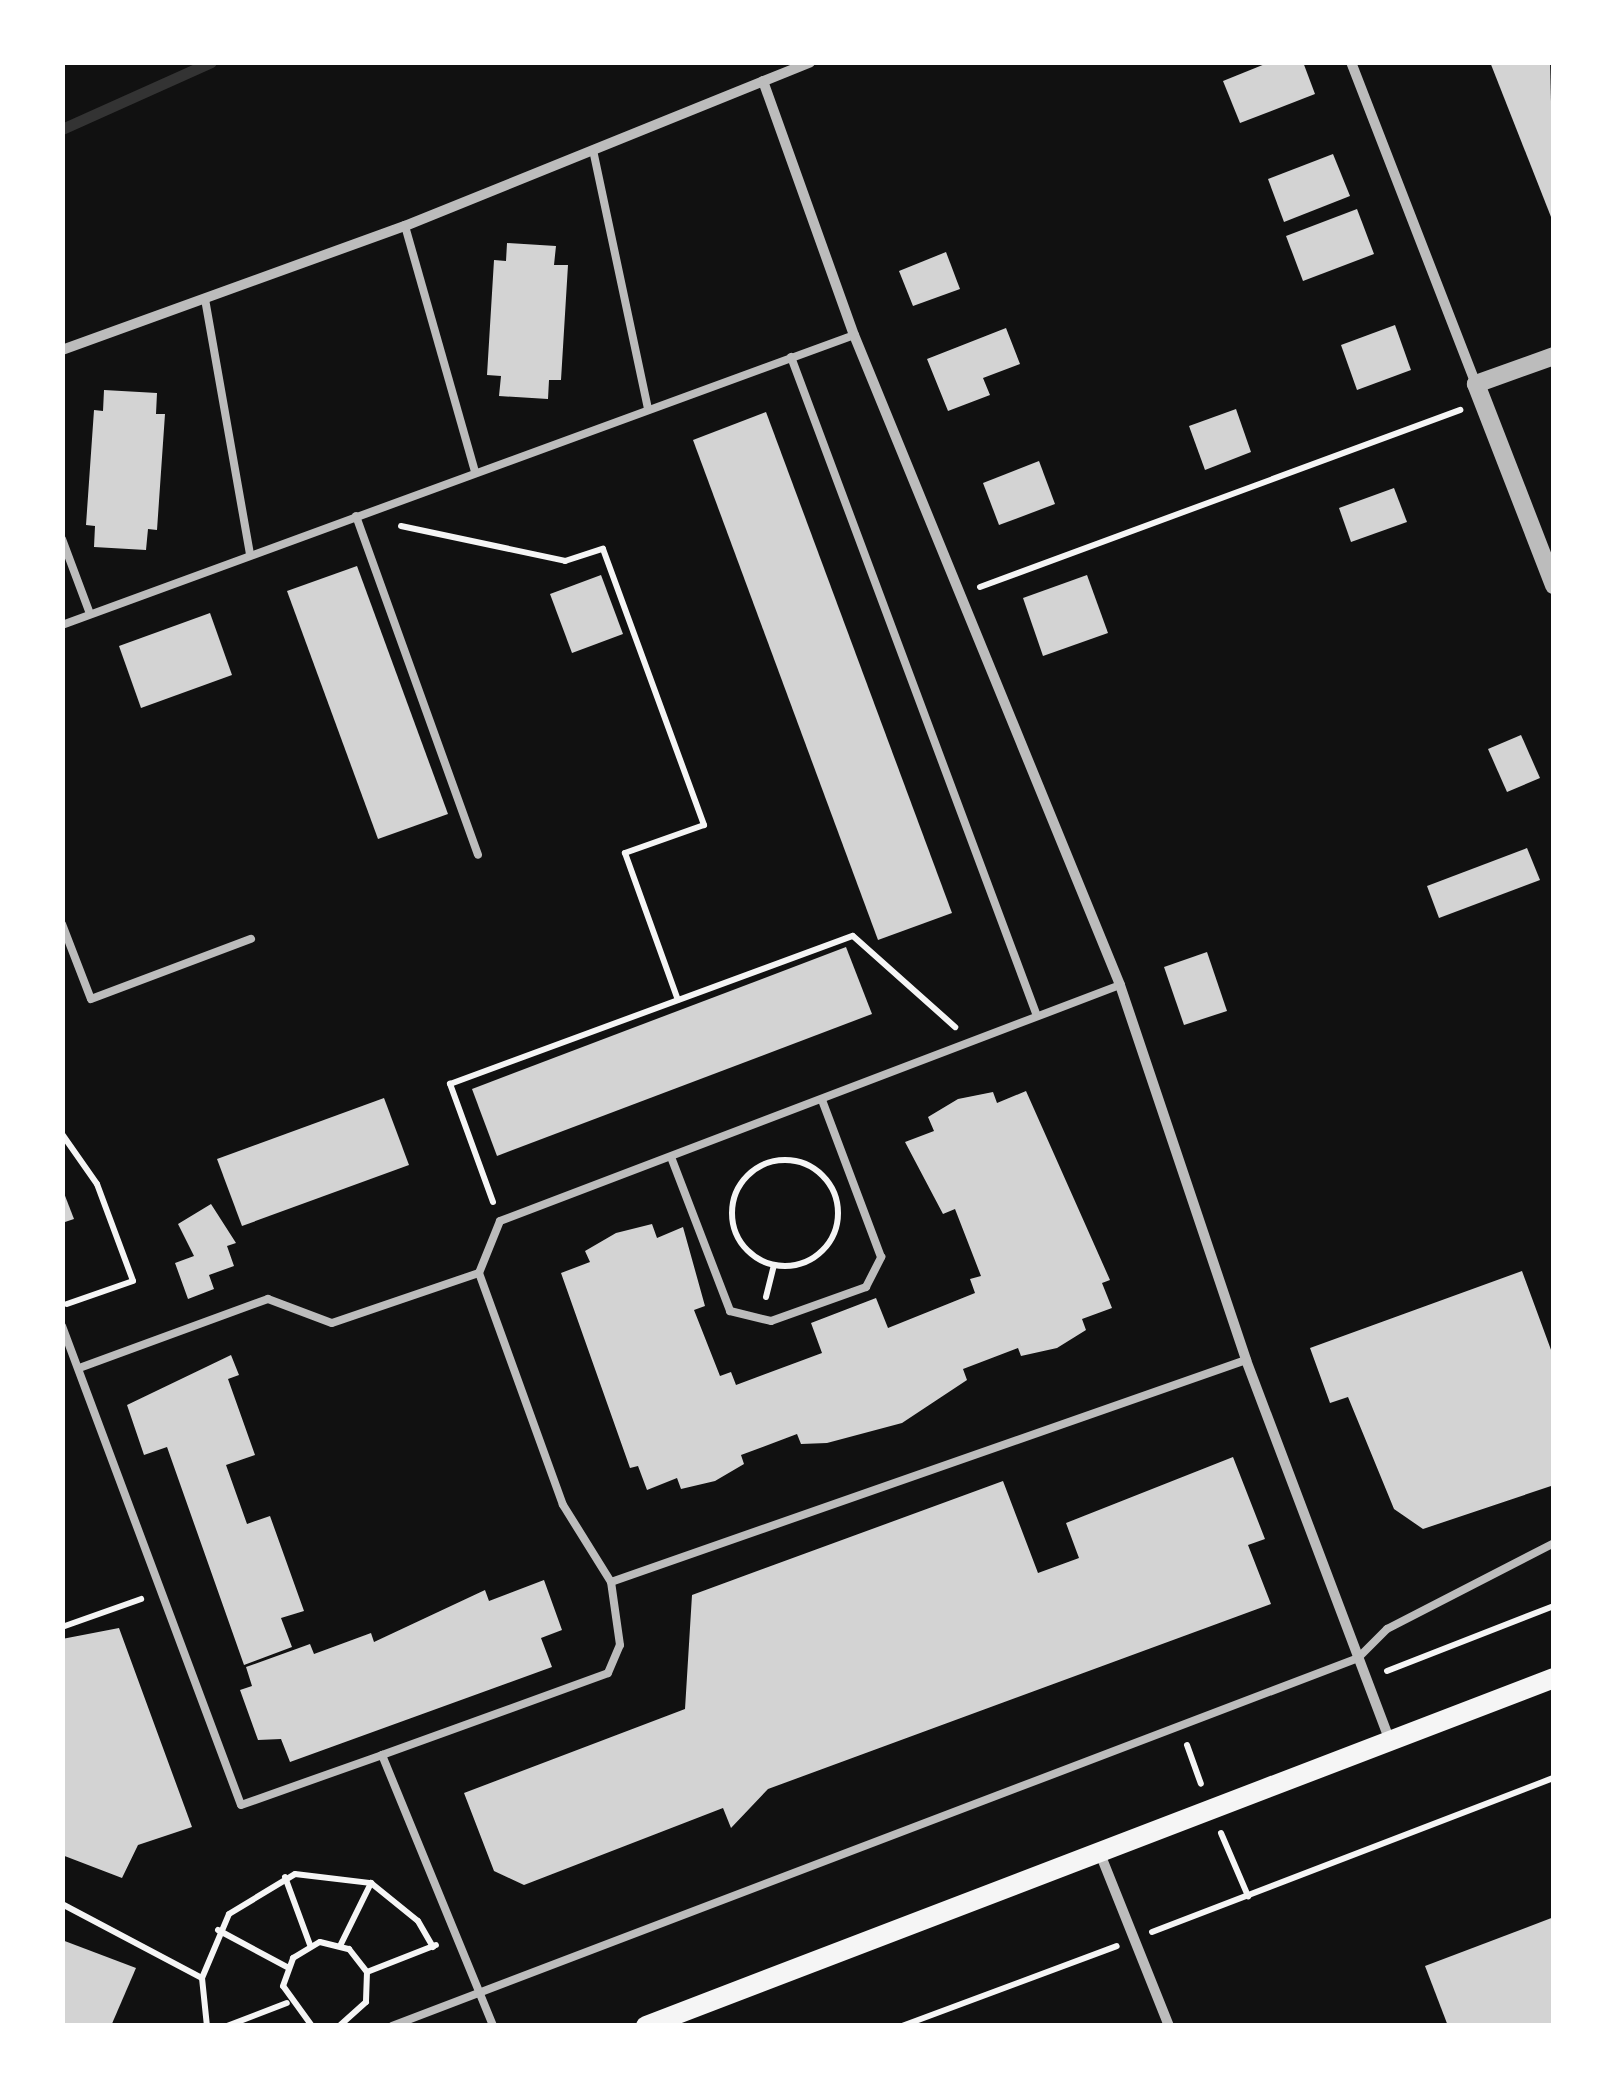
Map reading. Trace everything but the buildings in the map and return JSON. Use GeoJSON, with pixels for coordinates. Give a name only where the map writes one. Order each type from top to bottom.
{"type":"FeatureCollection","features":[{"type":"Feature","properties":{"kind":"main road"},"geometry":{"type":"LineString","coordinates":[[646,2026],[1554,1678]]}},
{"type":"Feature","properties":{"kind":"street"},"geometry":{"type":"LineString","coordinates":[[62,350],[405,226],[810,62]]}},
{"type":"Feature","properties":{"kind":"street"},"geometry":{"type":"LineString","coordinates":[[1351,62],[1554,584]]}},
{"type":"Feature","properties":{"kind":"street"},"geometry":{"type":"LineString","coordinates":[[763,82],[854,335],[964,593],[1120,985],[1246,1360],[1390,1741]]}},
{"type":"Feature","properties":{"kind":"street"},"geometry":{"type":"LineString","coordinates":[[1479,393],[1554,356]]}},
{"type":"Feature","properties":{"kind":"street"},"geometry":{"type":"LineString","coordinates":[[1098,1850],[1169,2026]]}},
{"type":"Feature","properties":{"kind":"lane"},"geometry":{"type":"LineString","coordinates":[[593,150],[648,408]]}},
{"type":"Feature","properties":{"kind":"lane"},"geometry":{"type":"LineString","coordinates":[[405,226],[475,472]]}},
{"type":"Feature","properties":{"kind":"lane"},"geometry":{"type":"LineString","coordinates":[[205,298],[250,555]]}},
{"type":"Feature","properties":{"kind":"lane"},"geometry":{"type":"LineString","coordinates":[[62,625],[854,335]]}},
{"type":"Feature","properties":{"kind":"lane"},"geometry":{"type":"LineString","coordinates":[[791,357],[1037,1016]]}},
{"type":"Feature","properties":{"kind":"lane"},"geometry":{"type":"LineString","coordinates":[[356,516],[478,855]]}},
{"type":"Feature","properties":{"kind":"lane"},"geometry":{"type":"LineString","coordinates":[[62,538],[90,614]]}},
{"type":"Feature","properties":{"kind":"lane"},"geometry":{"type":"LineString","coordinates":[[62,924],[91,999],[251,939]]}},
{"type":"Feature","properties":{"kind":"lane"},"geometry":{"type":"LineString","coordinates":[[62,1326],[82,1368],[241,1805],[608,1673],[620,1645],[611,1582],[563,1505],[479,1274],[500,1221],[1120,985]]}},
{"type":"Feature","properties":{"kind":"lane"},"geometry":{"type":"LineString","coordinates":[[671,1157],[730,1311],[761,1318],[866,1287],[881,1257],[822,1100]]}},
{"type":"Feature","properties":{"kind":"lane"},"geometry":{"type":"LineString","coordinates":[[82,1368],[268,1299],[332,1323],[479,1274]]}},
{"type":"Feature","properties":{"kind":"lane"},"geometry":{"type":"LineString","coordinates":[[611,1582],[1246,1360]]}},
{"type":"Feature","properties":{"kind":"lane"},"geometry":{"type":"LineString","coordinates":[[392,2026],[1358,1658],[1387,1629],[1554,1544]]}},
{"type":"Feature","properties":{"kind":"lane"},"geometry":{"type":"LineString","coordinates":[[382,1755],[493,2026]]}},
{"type":"Feature","properties":{"kind":"path"},"geometry":{"type":"LineString","coordinates":[[964,593],[1479,393]]}},
{"type":"Feature","properties":{"kind":"path"},"geometry":{"type":"LineString","coordinates":[[356,516],[566,561],[603,549],[704,825],[626,853],[678,1000]]}},
{"type":"Feature","properties":{"kind":"path"},"geometry":{"type":"LineString","coordinates":[[500,1221],[450,1084],[853,936],[971,1041]]}},
{"type":"Feature","properties":{"kind":"path"},"geometry":{"type":"LineString","coordinates":[[62,1134],[97,1184],[133,1281],[62,1306]]}},
{"type":"Feature","properties":{"kind":"path"},"geometry":{"type":"LineString","coordinates":[[766,1164],[807,1164],[836,1194],[834,1235],[804,1264],[774,1265],[735,1232],[736,1191],[766,1164]]}},
{"type":"Feature","properties":{"kind":"path"},"geometry":{"type":"LineString","coordinates":[[761,1318],[774,1265]]}},
{"type":"Feature","properties":{"kind":"path"},"geometry":{"type":"LineString","coordinates":[[62,1627],[164,1592]]}},
{"type":"Feature","properties":{"kind":"path"},"geometry":{"type":"LineString","coordinates":[[1366,1680],[1554,1606]]}},
{"type":"Feature","properties":{"kind":"path"},"geometry":{"type":"LineString","coordinates":[[902,2026],[1554,1778]]}},
{"type":"Feature","properties":{"kind":"path"},"geometry":{"type":"LineString","coordinates":[[207,2026],[202,1978],[218,1930],[255,1892],[285,1877],[328,1872],[371,1883],[418,1921],[432,1947]]}},
{"type":"Feature","properties":{"kind":"path"},"geometry":{"type":"LineString","coordinates":[[285,1877],[310,1945]]}},
{"type":"Feature","properties":{"kind":"path"},"geometry":{"type":"LineString","coordinates":[[341,1944],[371,1883]]}},
{"type":"Feature","properties":{"kind":"path"},"geometry":{"type":"LineString","coordinates":[[62,1904],[202,1978]]}},
{"type":"Feature","properties":{"kind":"path"},"geometry":{"type":"LineString","coordinates":[[218,1930],[287,1967]]}},
{"type":"Feature","properties":{"kind":"path"},"geometry":{"type":"LineString","coordinates":[[367,1972],[456,1938]]}},
{"type":"Feature","properties":{"kind":"path"},"geometry":{"type":"LineString","coordinates":[[312,2026],[287,2003],[287,1967],[310,1945],[341,1944],[367,1972],[366,2002],[339,2026]]}},
{"type":"Feature","properties":{"kind":"path"},"geometry":{"type":"LineString","coordinates":[[227,2026],[287,2003]]}},
{"type":"Feature","properties":{"kind":"waterway"},"geometry":{"type":"LineString","coordinates":[[62,129],[211,62]]}}]}
